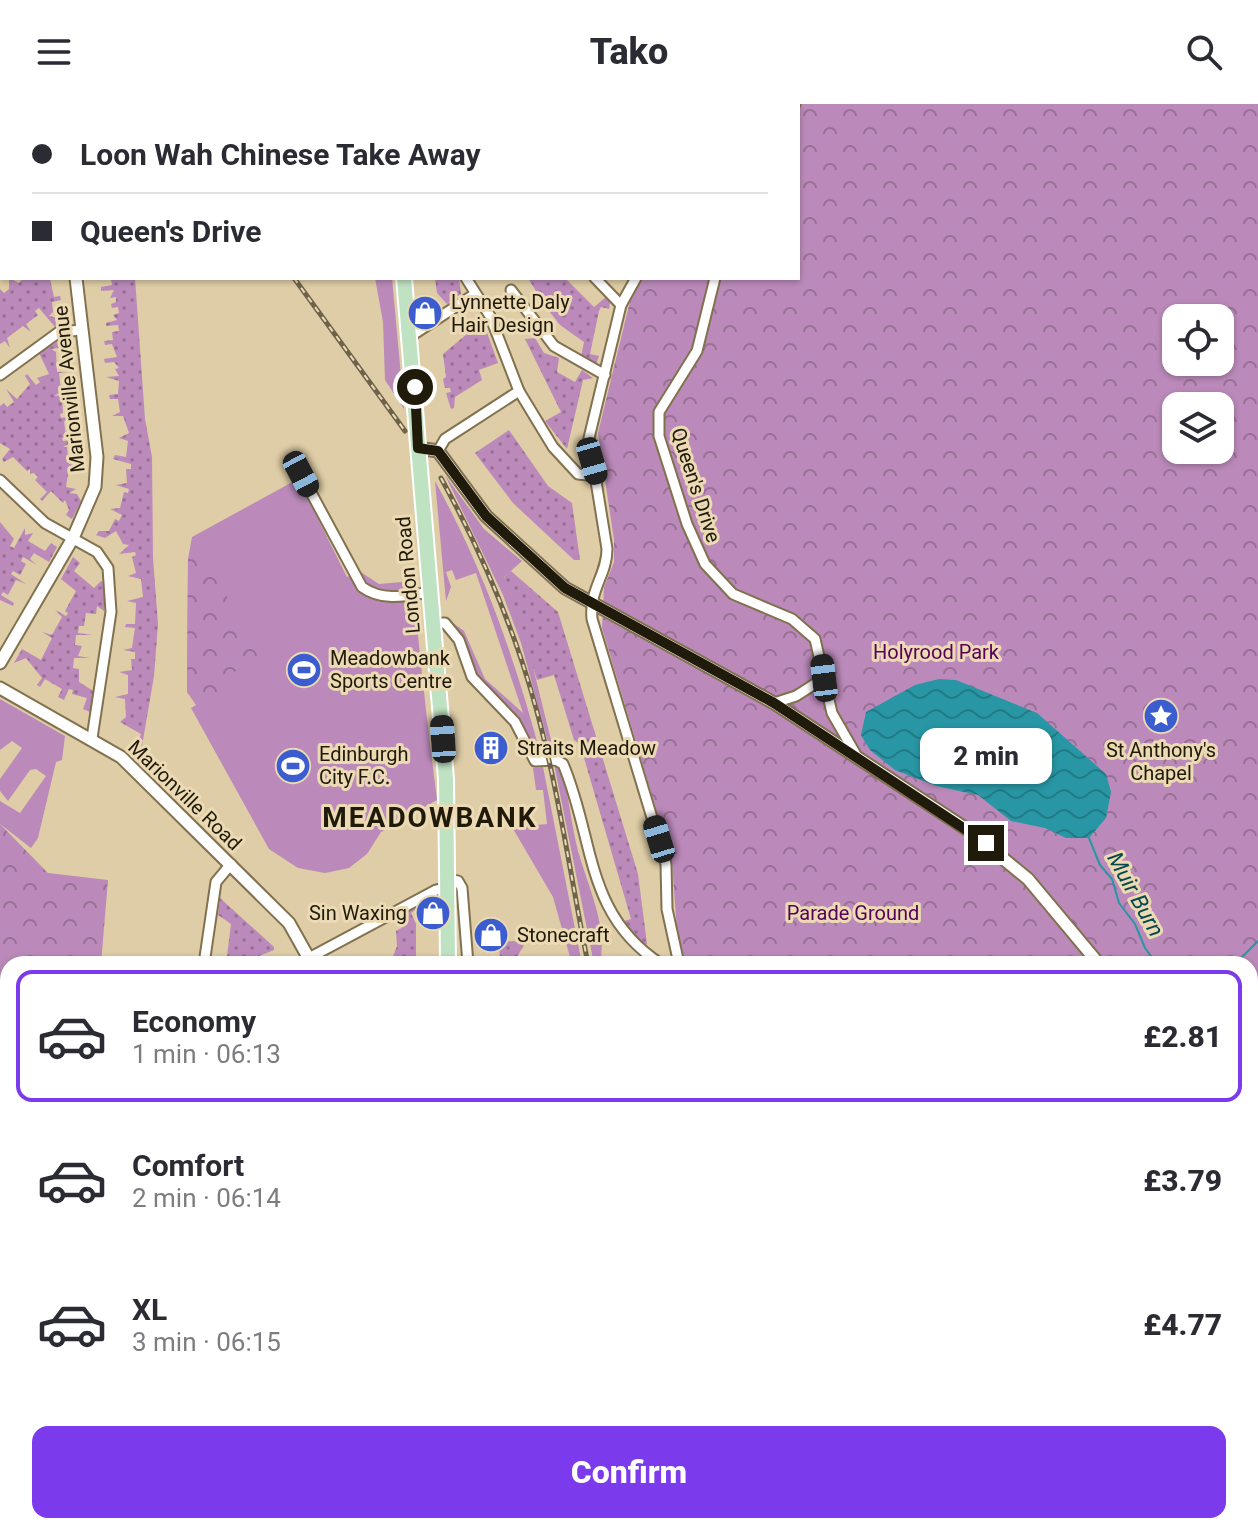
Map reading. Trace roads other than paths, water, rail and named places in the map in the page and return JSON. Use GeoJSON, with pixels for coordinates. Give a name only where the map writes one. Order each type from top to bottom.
{"type":"FeatureCollection","features":[{"type":"Feature","properties":{"kind":"main road","name":"London Road"},"geometry":{"type":"LineString","coordinates":[[404,280],[446,779],[448,956]]}},
{"type":"Feature","properties":{"kind":"street","name":"Marionville Avenue"},"geometry":{"type":"LineString","coordinates":[[0,663],[73,538],[90,504],[97,477],[76,280]]}},
{"type":"Feature","properties":{"kind":"street"},"geometry":{"type":"LineString","coordinates":[[467,280],[490,316],[519,391],[558,454],[580,475],[597,476]]}},
{"type":"Feature","properties":{"kind":"street"},"geometry":{"type":"LineString","coordinates":[[597,280],[621,305]]}},
{"type":"Feature","properties":{"kind":"street"},"geometry":{"type":"LineString","coordinates":[[635,280],[621,305],[589,438],[607,556],[590,603],[592,619],[666,864],[667,909],[677,956]]}},
{"type":"Feature","properties":{"kind":"street","name":"Queen's Drive"},"geometry":{"type":"LineString","coordinates":[[715,280],[697,351],[659,412],[659,436],[687,524],[705,564],[733,594],[805,627],[819,648],[837,726],[857,756],[1001,854],[1047,900],[1092,956]]}},
{"type":"Feature","properties":{"kind":"street"},"geometry":{"type":"LineString","coordinates":[[511,290],[554,346],[605,375]]}},
{"type":"Feature","properties":{"kind":"street"},"geometry":{"type":"LineString","coordinates":[[411,336],[475,294]]}},
{"type":"Feature","properties":{"kind":"street"},"geometry":{"type":"LineString","coordinates":[[0,375],[59,332],[82,330]]}},
{"type":"Feature","properties":{"kind":"street"},"geometry":{"type":"LineString","coordinates":[[438,451],[445,439],[519,391]]}},
{"type":"Feature","properties":{"kind":"street"},"geometry":{"type":"LineString","coordinates":[[418,448],[438,451],[498,529],[565,588],[774,703],[857,756]]}},
{"type":"Feature","properties":{"kind":"street"},"geometry":{"type":"LineString","coordinates":[[301,474],[362,587],[377,596],[390,597],[430,592]]}},
{"type":"Feature","properties":{"kind":"street"},"geometry":{"type":"LineString","coordinates":[[0,480],[36,516],[100,555],[111,578],[111,612],[92,738]]}},
{"type":"Feature","properties":{"kind":"street"},"geometry":{"type":"LineString","coordinates":[[433,623],[445,623],[456,633],[472,677],[515,722],[535,761],[541,764],[554,760],[563,764],[580,828],[610,915],[630,941],[650,956]]}},
{"type":"Feature","properties":{"kind":"street"},"geometry":{"type":"LineString","coordinates":[[774,703],[796,696],[824,678]]}},
{"type":"Feature","properties":{"kind":"street","name":"Marionville Road"},"geometry":{"type":"LineString","coordinates":[[0,688],[92,738],[135,772],[289,923],[306,956]]}},
{"type":"Feature","properties":{"kind":"street"},"geometry":{"type":"LineString","coordinates":[[205,956],[216,882],[231,864]]}},
{"type":"Feature","properties":{"kind":"street"},"geometry":{"type":"LineString","coordinates":[[317,956],[456,880],[462,886],[467,956]]}},
{"type":"Feature","properties":{"kind":"water"},"geometry":{"type":"Polygon","coordinates":[[[939,679],[956,680],[1037,713],[1106,774],[1111,792],[1106,818],[1089,838],[1066,838],[1045,828],[1011,821],[978,795],[936,786],[895,770],[870,750],[861,735],[866,712],[915,685],[939,679]]]}},
{"type":"Feature","properties":{"kind":"waterway","name":"Muir Burn"},"geometry":{"type":"LineString","coordinates":[[1089,838],[1100,865],[1112,879],[1119,903],[1135,924],[1151,956]]}},
{"type":"Feature","properties":{"kind":"waterway","name":"Muir Burn"},"geometry":{"type":"LineString","coordinates":[[1243,956],[1258,941]]}},
{"type":"Feature","properties":{"kind":"railway"},"geometry":{"type":"LineString","coordinates":[[295,280],[405,431]]}},
{"type":"Feature","properties":{"kind":"railway"},"geometry":{"type":"LineString","coordinates":[[441,478],[470,533],[518,648],[551,771],[586,956]]}},
{"type":"Feature","properties":{"kind":"place","name":"Lynnette Daly Hair Design"},"geometry":{"type":"Point","coordinates":[425,313]}},
{"type":"Feature","properties":{"kind":"place","name":"Meadowbank Sports Centre"},"geometry":{"type":"Point","coordinates":[304,670]}},
{"type":"Feature","properties":{"kind":"place","name":"St Anthony's Chapel"},"geometry":{"type":"Point","coordinates":[1161,716]}},
{"type":"Feature","properties":{"kind":"place","name":"Straits Meadow"},"geometry":{"type":"Point","coordinates":[491,748]}},
{"type":"Feature","properties":{"kind":"place","name":"Edinburgh City F.C."},"geometry":{"type":"Point","coordinates":[293,766]}},
{"type":"Feature","properties":{"kind":"place","name":"Sin Waxing"},"geometry":{"type":"Point","coordinates":[433,913]}},
{"type":"Feature","properties":{"kind":"place","name":"Stonecraft"},"geometry":{"type":"Point","coordinates":[491,935]}},
{"type":"Feature","properties":{"kind":"district","name":"MEADOWBANK"},"geometry":{"type":"Point","coordinates":[430,817]}},
{"type":"Feature","properties":{"kind":"park label","name":"Holyrood Park"},"geometry":{"type":"Point","coordinates":[936,652]}},
{"type":"Feature","properties":{"kind":"park label","name":"Parade Ground"},"geometry":{"type":"Point","coordinates":[853,913]}}]}
